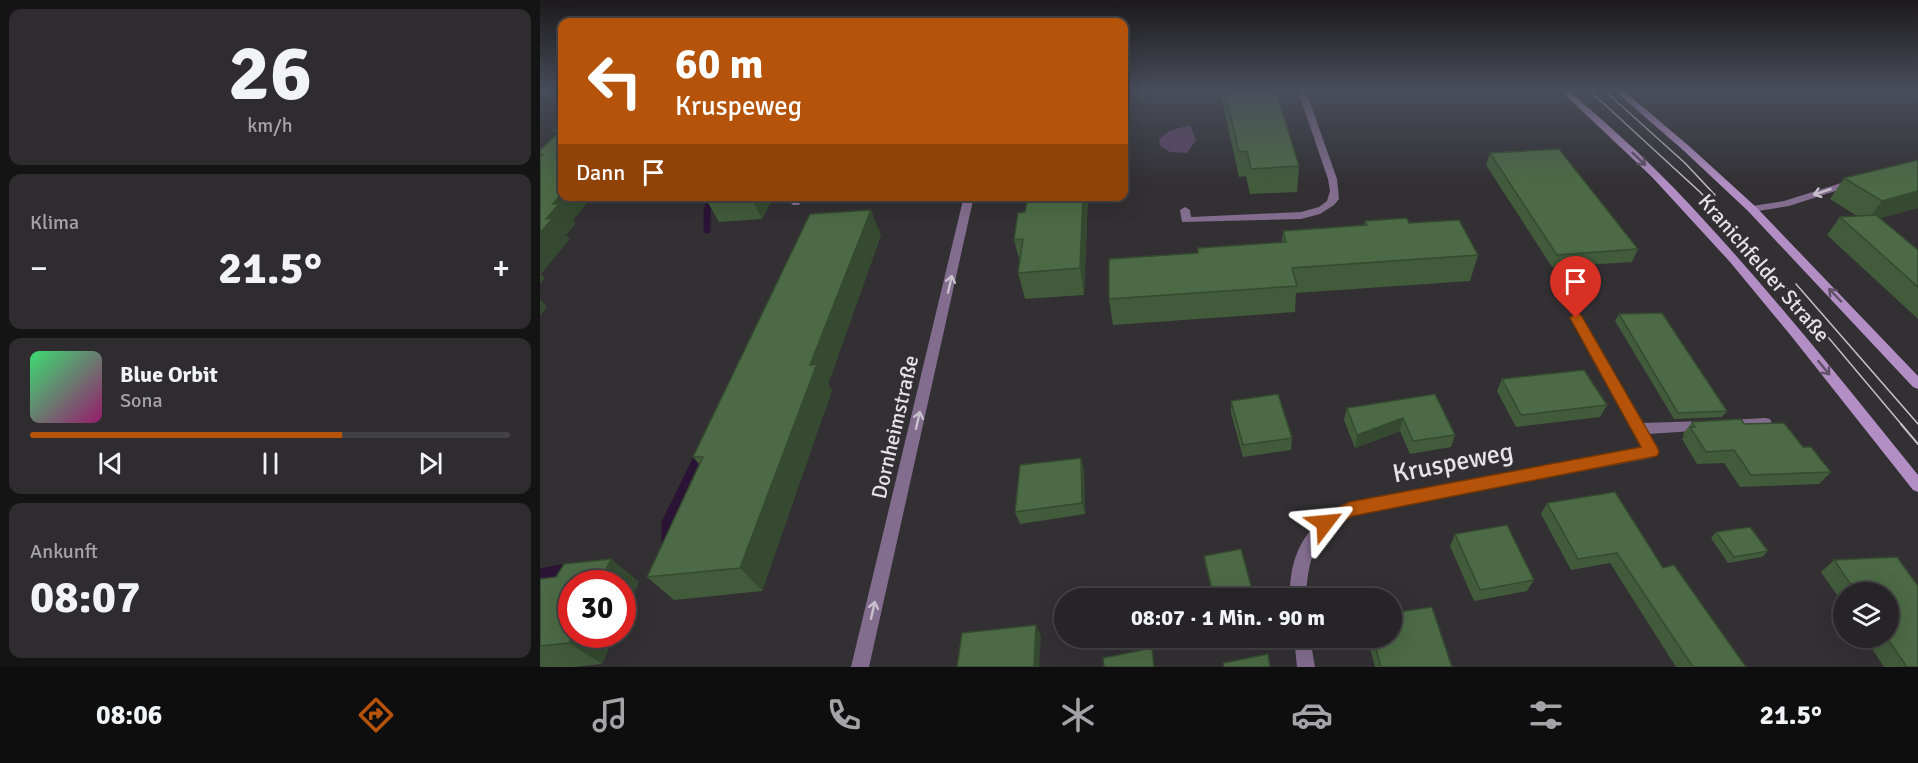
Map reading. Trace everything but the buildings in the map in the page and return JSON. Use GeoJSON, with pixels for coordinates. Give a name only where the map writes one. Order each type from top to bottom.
{"type":"FeatureCollection","features":[{"type":"Feature","properties":{"kind":"main road","name":"Kranichfelder Straße"},"geometry":{"type":"LineString","coordinates":[[1598,122],[1669,188],[1703,226],[1798,336],[1918,486]]}},
{"type":"Feature","properties":{"kind":"main road","name":"Kranichfelder Straße"},"geometry":{"type":"LineString","coordinates":[[1656,122],[1752,209],[1918,384]]}},
{"type":"Feature","properties":{"kind":"street"},"geometry":{"type":"LineString","coordinates":[[1185,210],[1186,220],[1296,216],[1312,213],[1329,205],[1335,196],[1334,180],[1313,122]]}},
{"type":"Feature","properties":{"kind":"street","name":"Kranichfelder Straße"},"geometry":{"type":"LineString","coordinates":[[1752,209],[1785,204],[1863,179]]}},
{"type":"Feature","properties":{"kind":"street","name":"Dornheimstraße"},"geometry":{"type":"LineString","coordinates":[[860,667],[968,201]]}},
{"type":"Feature","properties":{"kind":"street","name":"Kruspeweg"},"geometry":{"type":"LineString","coordinates":[[1299,588],[1300,570],[1307,544],[1316,532],[1336,515],[1349,509],[1651,452],[1576,318]]}},
{"type":"Feature","properties":{"kind":"street"},"geometry":{"type":"LineString","coordinates":[[1639,429],[1765,423]]}},
{"type":"Feature","properties":{"kind":"street"},"geometry":{"type":"LineString","coordinates":[[1303,648],[1306,667]]}},
{"type":"Feature","properties":{"kind":"shaded area"},"geometry":{"type":"Polygon","coordinates":[[[1190,125],[1196,140],[1187,153],[1170,152],[1160,146],[1159,139],[1169,131],[1190,125]]]}},
{"type":"Feature","properties":{"kind":"waterway"},"geometry":{"type":"LineString","coordinates":[[707,230],[710,201]]}},
{"type":"Feature","properties":{"kind":"waterway"},"geometry":{"type":"LineString","coordinates":[[667,547],[667,523],[702,452]]}},
{"type":"Feature","properties":{"kind":"waterway"},"geometry":{"type":"LineString","coordinates":[[540,574],[572,568]]}},
{"type":"Feature","properties":{"kind":"tram line"},"geometry":{"type":"LineString","coordinates":[[1624,122],[1700,192],[1754,249],[1902,425]]}},
{"type":"Feature","properties":{"kind":"tram line"},"geometry":{"type":"LineString","coordinates":[[1640,122],[1685,163],[1715,195]]}},
{"type":"Feature","properties":{"kind":"tram line"},"geometry":{"type":"LineString","coordinates":[[1796,284],[1918,424]]}},
{"type":"Feature","properties":{"kind":"tram line"},"geometry":{"type":"LineString","coordinates":[[1901,424],[1918,444]]}},
{"type":"Feature","properties":{"kind":"route"},"geometry":{"type":"LineString","coordinates":[[1325,523],[1349,509],[1651,452],[1576,318]]}}]}
